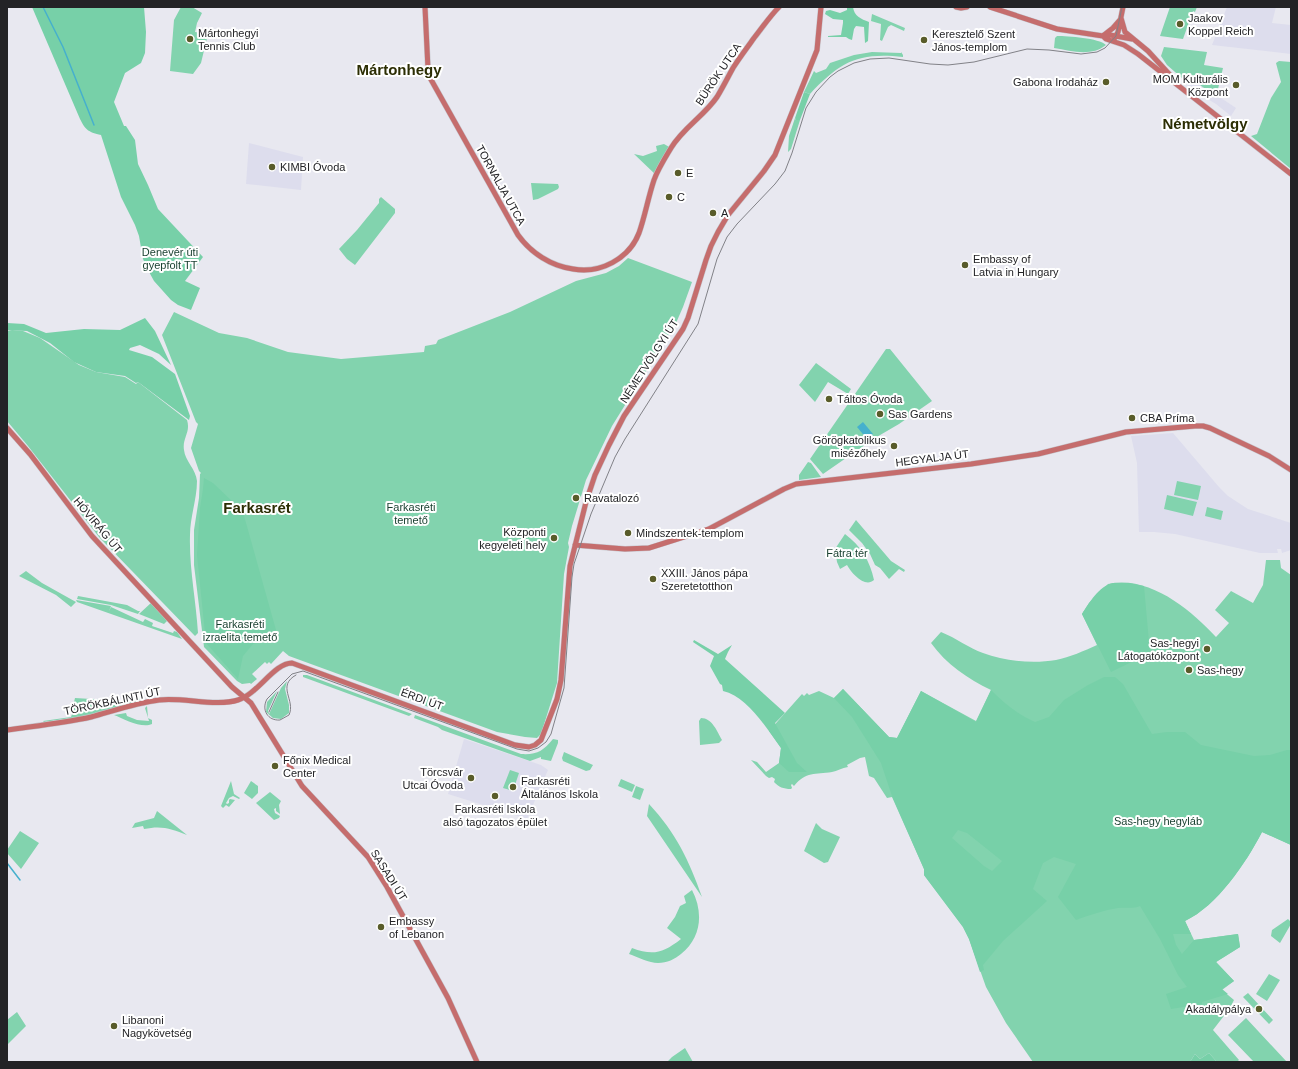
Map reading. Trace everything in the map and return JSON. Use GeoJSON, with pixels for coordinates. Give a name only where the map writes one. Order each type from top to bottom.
{"type":"FeatureCollection","features":[{"type":"Feature","properties":{"kind":"street","name":"TORNALJA UTCA"},"geometry":{"type":"LineString","coordinates":[[425,7],[428,69],[433,83],[521,240],[548,261],[562,267],[577,270]]}},
{"type":"Feature","properties":{"kind":"street","name":"BÜRÖK UTCA"},"geometry":{"type":"LineString","coordinates":[[577,270],[591,270],[604,267],[615,261],[629,249],[639,232],[656,175],[671,148],[680,135],[704,113],[712,103],[734,67],[779,7]]}},
{"type":"Feature","properties":{"kind":"street","name":"NÉMETVÖLGYI ÚT"},"geometry":{"type":"LineString","coordinates":[[538,743],[546,729],[560,689],[569,577],[586,502],[595,475],[624,416],[683,330],[711,246],[718,232],[728,215],[764,171],[775,155],[817,50],[821,7]]}},
{"type":"Feature","properties":{"kind":"street"},"geometry":{"type":"LineString","coordinates":[[956,7],[967,7]]}},
{"type":"Feature","properties":{"kind":"street"},"geometry":{"type":"LineString","coordinates":[[990,7],[1057,29],[1103,36],[1106,39],[1132,39]]}},
{"type":"Feature","properties":{"kind":"street"},"geometry":{"type":"LineString","coordinates":[[1115,39],[1123,7]]}},
{"type":"Feature","properties":{"kind":"street"},"geometry":{"type":"LineString","coordinates":[[1103,36],[1116,25],[1121,18]]}},
{"type":"Feature","properties":{"kind":"street"},"geometry":{"type":"LineString","coordinates":[[1121,18],[1125,32],[1148,51],[1182,88]]}},
{"type":"Feature","properties":{"kind":"street"},"geometry":{"type":"LineString","coordinates":[[1115,39],[1138,54],[1291,174]]}},
{"type":"Feature","properties":{"kind":"street"},"geometry":{"type":"LineString","coordinates":[[1138,54],[1148,51]]}},
{"type":"Feature","properties":{"kind":"street","name":"HEGYALJA ÚT"},"geometry":{"type":"LineString","coordinates":[[575,546],[625,549],[648,548],[710,528],[796,484],[1038,454],[1126,432],[1195,426],[1207,427],[1269,456],[1291,470]]}},
{"type":"Feature","properties":{"kind":"street","name":"HÓVIRÁG ÚT"},"geometry":{"type":"LineString","coordinates":[[7,428],[30,454],[88,532],[227,681],[244,697]]}},
{"type":"Feature","properties":{"kind":"street","name":"ÉRDI ÚT"},"geometry":{"type":"LineString","coordinates":[[244,697],[257,688],[283,665],[292,663],[515,745],[526,747],[538,743]]}},
{"type":"Feature","properties":{"kind":"street","name":"TÖRÖKBÁLINTI ÚT"},"geometry":{"type":"LineString","coordinates":[[7,730],[70,721],[157,700],[225,702],[244,697]]}},
{"type":"Feature","properties":{"kind":"street","name":"SASADI ÚT"},"geometry":{"type":"LineString","coordinates":[[244,697],[251,703],[302,786],[360,848],[375,867],[448,998],[477,1062]]}},
{"type":"Feature","properties":{"kind":"shaded area"},"geometry":{"type":"Polygon","coordinates":[[[1227,7],[1276,7],[1272,23],[1291,25],[1291,54],[1212,45],[1227,7]]]}},
{"type":"Feature","properties":{"kind":"shaded area"},"geometry":{"type":"Polygon","coordinates":[[[1185,74],[1236,108],[1231,116],[1216,104],[1194,91],[1183,81],[1185,74]]]}},
{"type":"Feature","properties":{"kind":"shaded area"},"geometry":{"type":"Polygon","coordinates":[[[249,143],[303,157],[301,190],[246,184],[249,143]]]}},
{"type":"Feature","properties":{"kind":"shaded area"},"geometry":{"type":"Polygon","coordinates":[[[1173,433],[1228,496],[1248,509],[1291,523],[1291,550],[1282,553],[1281,549],[1277,549],[1278,553],[1260,553],[1175,534],[1139,532],[1137,463],[1131,436],[1173,433]]]}},
{"type":"Feature","properties":{"kind":"shaded area"},"geometry":{"type":"Polygon","coordinates":[[[464,739],[541,765],[548,770],[527,819],[448,794],[464,739]]]}},
{"type":"Feature","properties":{"kind":"green space","name":"Denevér úti gyepfolt TT"},"geometry":{"type":"Polygon","coordinates":[[[32,7],[144,7],[146,32],[145,53],[141,63],[125,73],[114,102],[124,126],[126,126],[135,140],[138,164],[158,209],[203,257],[185,281],[200,288],[191,310],[178,305],[171,300],[154,281],[148,270],[143,259],[139,236],[121,197],[101,135],[86,129],[82,123],[32,7]]]}},
{"type":"Feature","properties":{"kind":"green space","name":"Mártonhegyi Tennis Club"},"geometry":{"type":"Polygon","coordinates":[[[181,7],[192,7],[202,13],[197,23],[195,32],[208,34],[201,63],[193,74],[170,71],[174,20],[181,7]]]}},
{"type":"Feature","properties":{"kind":"green space"},"geometry":{"type":"Polygon","coordinates":[[[847,7],[853,7],[856,15],[869,22],[868,41],[865,43],[864,27],[856,26],[852,40],[846,37],[828,37],[841,35],[843,20],[833,19],[825,14],[826,11],[830,10],[840,13],[847,10],[847,7]]]}},
{"type":"Feature","properties":{"kind":"green space"},"geometry":{"type":"Polygon","coordinates":[[[1170,7],[1197,7],[1195,12],[1193,11],[1183,39],[1160,36],[1170,7]]]}},
{"type":"Feature","properties":{"kind":"green space"},"geometry":{"type":"Polygon","coordinates":[[[872,14],[905,28],[904,31],[891,25],[888,27],[882,41],[880,40],[881,24],[871,21],[872,14]]]}},
{"type":"Feature","properties":{"kind":"green space"},"geometry":{"type":"Polygon","coordinates":[[[1057,36],[1090,39],[1106,45],[1094,51],[1074,52],[1054,48],[1055,38],[1057,36]]]}},
{"type":"Feature","properties":{"kind":"green space"},"geometry":{"type":"Polygon","coordinates":[[[1164,47],[1207,52],[1204,65],[1223,68],[1218,89],[1214,89],[1213,93],[1211,93],[1185,74],[1183,79],[1167,65],[1161,56],[1164,47]]]}},
{"type":"Feature","properties":{"kind":"green space"},"geometry":{"type":"Polygon","coordinates":[[[872,52],[901,52],[903,57],[874,56],[862,58],[841,67],[831,74],[810,94],[804,92],[814,71],[816,73],[826,69],[830,63],[854,55],[872,52]]]}},
{"type":"Feature","properties":{"kind":"green space"},"geometry":{"type":"Polygon","coordinates":[[[1279,61],[1291,62],[1291,169],[1251,136],[1257,134],[1271,98],[1281,82],[1276,63],[1279,61]]]}},
{"type":"Feature","properties":{"kind":"green space"},"geometry":{"type":"Polygon","coordinates":[[[804,92],[810,94],[800,120],[796,120],[795,118],[804,92]]]}},
{"type":"Feature","properties":{"kind":"green space"},"geometry":{"type":"Polygon","coordinates":[[[795,118],[796,120],[800,120],[791,149],[788,152],[789,136],[795,118]]]}},
{"type":"Feature","properties":{"kind":"green space"},"geometry":{"type":"Polygon","coordinates":[[[664,144],[671,148],[656,175],[634,154],[643,156],[657,151],[656,146],[664,144]]]}},
{"type":"Feature","properties":{"kind":"green space"},"geometry":{"type":"Polygon","coordinates":[[[531,183],[558,184],[559,187],[558,189],[538,199],[533,200],[531,183]]]}},
{"type":"Feature","properties":{"kind":"green space"},"geometry":{"type":"Polygon","coordinates":[[[381,197],[395,209],[395,213],[355,265],[347,259],[339,249],[379,203],[379,199],[381,197]]]}},
{"type":"Feature","properties":{"kind":"green space","name":"Farkasréti temető"},"geometry":{"type":"Polygon","coordinates":[[[628,258],[692,282],[676,323],[612,426],[586,480],[568,543],[569,547],[564,574],[557,683],[541,734],[537,738],[497,732],[289,656],[283,651],[271,664],[269,662],[267,664],[265,662],[252,674],[257,679],[251,684],[242,684],[237,681],[204,647],[194,565],[194,530],[201,473],[191,448],[198,424],[162,335],[174,312],[219,333],[247,338],[288,352],[341,359],[424,352],[425,346],[436,344],[438,340],[510,312],[576,281],[606,273],[619,266],[628,258]]]}},
{"type":"Feature","properties":{"kind":"green space"},"geometry":{"type":"Polygon","coordinates":[[[145,318],[155,331],[171,365],[159,354],[140,345],[130,348],[129,350],[152,357],[175,374],[190,416],[189,420],[138,382],[136,383],[125,376],[96,372],[74,362],[50,343],[27,331],[7,330],[7,323],[24,324],[46,333],[84,329],[120,330],[145,318]]]}},
{"type":"Feature","properties":{"kind":"green space"},"geometry":{"type":"Polygon","coordinates":[[[7,331],[23,331],[40,338],[79,365],[96,372],[125,377],[136,384],[138,382],[187,420],[188,428],[184,442],[184,450],[186,458],[195,473],[197,481],[190,535],[198,633],[195,636],[99,537],[7,421],[7,331]]]}},
{"type":"Feature","properties":{"kind":"green space","name":"Sas Gardens"},"geometry":{"type":"Polygon","coordinates":[[[886,349],[890,349],[932,401],[823,474],[810,459],[886,349]]]}},
{"type":"Feature","properties":{"kind":"green space"},"geometry":{"type":"Polygon","coordinates":[[[816,363],[851,389],[848,394],[828,382],[815,402],[799,385],[816,363]]]}},
{"type":"Feature","properties":{"kind":"green space"},"geometry":{"type":"Polygon","coordinates":[[[808,462],[811,463],[821,477],[799,480],[799,475],[808,462]]]}},
{"type":"Feature","properties":{"kind":"green space","name":"Farkasréti izraelita temető"},"geometry":{"type":"Polygon","coordinates":[[[204,478],[213,483],[235,504],[241,505],[276,630],[266,639],[253,644],[243,656],[238,679],[206,643],[197,555],[200,508],[204,478]]]}},
{"type":"Feature","properties":{"kind":"green space"},"geometry":{"type":"Polygon","coordinates":[[[1177,481],[1201,486],[1198,500],[1174,495],[1177,481]]]}},
{"type":"Feature","properties":{"kind":"green space"},"geometry":{"type":"Polygon","coordinates":[[[1167,495],[1197,502],[1193,516],[1164,509],[1167,495]]]}},
{"type":"Feature","properties":{"kind":"green space"},"geometry":{"type":"Polygon","coordinates":[[[1207,507],[1223,511],[1221,520],[1205,516],[1207,507]]]}},
{"type":"Feature","properties":{"kind":"green space"},"geometry":{"type":"Polygon","coordinates":[[[856,520],[891,561],[905,570],[904,572],[899,569],[889,579],[880,568],[875,565],[870,554],[862,543],[849,530],[856,520]]]}},
{"type":"Feature","properties":{"kind":"green space","name":"Fátra tér"},"geometry":{"type":"Polygon","coordinates":[[[845,534],[864,554],[870,566],[874,580],[867,582],[859,579],[847,565],[840,569],[837,562],[835,549],[845,534]]]}},
{"type":"Feature","properties":{"kind":"green space"},"geometry":{"type":"Polygon","coordinates":[[[1266,560],[1280,560],[1281,568],[1291,575],[1291,845],[1262,832],[1248,857],[1230,882],[1208,905],[1185,921],[1194,940],[1238,934],[1240,947],[1216,962],[1234,981],[1222,990],[1234,1000],[1230,1008],[1213,1030],[1239,1060],[1237,1062],[1217,1062],[1209,1053],[1200,1059],[1195,1054],[1190,1062],[1033,1062],[1006,1023],[986,987],[969,939],[963,927],[924,875],[924,869],[892,797],[887,798],[874,778],[869,776],[865,757],[847,765],[848,767],[832,772],[811,774],[798,781],[794,786],[792,784],[791,789],[783,788],[778,785],[774,782],[775,779],[766,776],[751,760],[757,762],[766,772],[779,763],[781,748],[769,731],[802,694],[804,696],[807,693],[809,695],[819,691],[834,698],[843,689],[889,737],[897,738],[921,691],[976,721],[991,690],[974,681],[943,658],[931,643],[941,632],[991,656],[1028,662],[1061,659],[1097,645],[1082,614],[1089,603],[1108,584],[1123,583],[1153,589],[1181,606],[1206,626],[1216,637],[1229,623],[1215,610],[1231,591],[1253,603],[1263,585],[1266,560]]]}},
{"type":"Feature","properties":{"kind":"green space"},"geometry":{"type":"Polygon","coordinates":[[[26,571],[42,583],[76,602],[71,607],[56,595],[19,576],[26,571]]]}},
{"type":"Feature","properties":{"kind":"green space"},"geometry":{"type":"Polygon","coordinates":[[[1113,583],[1129,583],[1144,586],[1150,653],[1111,672],[1082,614],[1099,591],[1113,583]]]}},
{"type":"Feature","properties":{"kind":"green space"},"geometry":{"type":"Polygon","coordinates":[[[78,596],[127,605],[140,611],[138,614],[111,605],[77,599],[78,596]]]}},
{"type":"Feature","properties":{"kind":"green space"},"geometry":{"type":"Polygon","coordinates":[[[76,600],[111,606],[109,611],[111,607],[143,622],[145,619],[153,623],[152,626],[173,633],[174,631],[177,632],[182,639],[77,602],[76,600]]]}},
{"type":"Feature","properties":{"kind":"green space"},"geometry":{"type":"Polygon","coordinates":[[[152,602],[168,620],[164,624],[139,614],[152,602]]]}},
{"type":"Feature","properties":{"kind":"green space"},"geometry":{"type":"Polygon","coordinates":[[[694,640],[718,654],[732,645],[725,659],[785,713],[775,723],[797,763],[807,772],[789,772],[779,763],[781,748],[756,714],[748,706],[732,694],[723,691],[722,685],[710,666],[714,656],[693,642],[694,640]]]}},
{"type":"Feature","properties":{"kind":"green space"},"geometry":{"type":"Polygon","coordinates":[[[303,675],[307,675],[412,714],[409,716],[303,677],[303,675]]]}},
{"type":"Feature","properties":{"kind":"green space","name":"Sas-hegy hegyláb"},"geometry":{"type":"Polygon","coordinates":[[[1104,677],[1115,677],[1123,684],[1152,734],[1185,732],[1201,745],[1254,756],[1270,755],[1291,750],[1291,845],[1262,832],[1248,857],[1230,882],[1208,905],[1185,921],[1191,934],[1173,934],[1176,945],[1182,954],[1194,940],[1238,934],[1240,947],[1216,962],[1234,981],[1222,989],[1228,994],[1202,1002],[1202,1004],[1171,1009],[1166,994],[1187,987],[1178,975],[1160,939],[1140,906],[1108,910],[1076,920],[1058,897],[1076,864],[1054,857],[1043,863],[1033,889],[1047,901],[1003,941],[983,965],[984,970],[980,972],[969,939],[963,927],[924,875],[924,869],[892,796],[881,763],[852,717],[834,698],[843,689],[889,737],[897,738],[921,691],[976,722],[991,690],[1001,700],[1022,716],[1035,722],[1049,717],[1064,700],[1104,677]],[[958,830],[952,838],[984,866],[992,871],[1002,861],[967,833],[958,830]]]}},
{"type":"Feature","properties":{"kind":"green space"},"geometry":{"type":"Polygon","coordinates":[[[287,681],[285,689],[289,705],[289,713],[281,719],[273,718],[266,712],[267,702],[277,691],[268,711],[269,714],[281,688],[287,681]]]}},
{"type":"Feature","properties":{"kind":"green space"},"geometry":{"type":"Polygon","coordinates":[[[75,698],[124,701],[140,698],[145,699],[86,716],[43,721],[71,717],[76,703],[74,702],[75,698]]]}},
{"type":"Feature","properties":{"kind":"green space"},"geometry":{"type":"Polygon","coordinates":[[[147,706],[148,718],[145,708],[147,706]]]}},
{"type":"Feature","properties":{"kind":"green space"},"geometry":{"type":"Polygon","coordinates":[[[126,713],[127,716],[137,720],[149,721],[148,718],[152,720],[152,724],[143,725],[133,723],[114,715],[126,713]]]}},
{"type":"Feature","properties":{"kind":"green space"},"geometry":{"type":"Polygon","coordinates":[[[415,715],[521,754],[536,753],[546,747],[553,739],[558,740],[558,743],[551,761],[541,759],[541,757],[530,761],[442,730],[414,718],[415,715]]]}},
{"type":"Feature","properties":{"kind":"green space"},"geometry":{"type":"Polygon","coordinates":[[[701,718],[708,720],[714,726],[722,740],[719,743],[700,745],[699,721],[701,718]]]}},
{"type":"Feature","properties":{"kind":"green space"},"geometry":{"type":"Polygon","coordinates":[[[564,752],[593,765],[590,770],[586,771],[563,761],[562,758],[564,752]]]}},
{"type":"Feature","properties":{"kind":"green space"},"geometry":{"type":"Polygon","coordinates":[[[510,770],[519,773],[513,791],[503,788],[510,770]]]}},
{"type":"Feature","properties":{"kind":"green space"},"geometry":{"type":"Polygon","coordinates":[[[621,779],[635,785],[632,792],[618,786],[621,779]]]}},
{"type":"Feature","properties":{"kind":"green space"},"geometry":{"type":"Polygon","coordinates":[[[231,781],[234,794],[240,798],[239,799],[233,796],[229,798],[226,803],[227,804],[229,803],[230,799],[235,800],[229,807],[226,805],[223,808],[221,806],[231,781]]]}},
{"type":"Feature","properties":{"kind":"green space"},"geometry":{"type":"Polygon","coordinates":[[[251,781],[258,786],[258,793],[252,799],[244,793],[251,781]]]}},
{"type":"Feature","properties":{"kind":"green space"},"geometry":{"type":"Polygon","coordinates":[[[636,786],[644,789],[640,800],[632,797],[636,786]]]}},
{"type":"Feature","properties":{"kind":"green space"},"geometry":{"type":"Polygon","coordinates":[[[270,792],[281,801],[279,805],[280,814],[276,811],[276,808],[274,809],[275,813],[280,816],[274,820],[256,803],[270,792]]]}},
{"type":"Feature","properties":{"kind":"green space"},"geometry":{"type":"Polygon","coordinates":[[[649,804],[667,826],[681,848],[702,897],[647,816],[649,804]]]}},
{"type":"Feature","properties":{"kind":"green space"},"geometry":{"type":"Polygon","coordinates":[[[157,811],[187,835],[172,829],[144,829],[143,826],[132,828],[135,823],[154,818],[157,811]]]}},
{"type":"Feature","properties":{"kind":"green space"},"geometry":{"type":"Polygon","coordinates":[[[816,823],[822,829],[840,837],[828,862],[824,863],[804,851],[816,823]]]}},
{"type":"Feature","properties":{"kind":"green space"},"geometry":{"type":"Polygon","coordinates":[[[20,831],[39,843],[21,869],[7,853],[7,850],[20,831]]]}},
{"type":"Feature","properties":{"kind":"green space"},"geometry":{"type":"Polygon","coordinates":[[[692,890],[696,899],[699,916],[696,933],[688,948],[676,958],[661,963],[651,962],[629,954],[632,948],[646,952],[658,952],[681,939],[667,928],[675,917],[680,906],[686,903],[684,896],[692,890]]]}},
{"type":"Feature","properties":{"kind":"green space"},"geometry":{"type":"Polygon","coordinates":[[[1288,919],[1291,924],[1280,943],[1271,936],[1272,930],[1288,919]]]}},
{"type":"Feature","properties":{"kind":"green space"},"geometry":{"type":"Polygon","coordinates":[[[1269,974],[1280,980],[1267,1001],[1256,994],[1269,974]]]}},
{"type":"Feature","properties":{"kind":"green space","name":"Akadálypálya"},"geometry":{"type":"Polygon","coordinates":[[[1248,993],[1273,1020],[1269,1024],[1243,997],[1248,993]]]}},
{"type":"Feature","properties":{"kind":"green space"},"geometry":{"type":"Polygon","coordinates":[[[17,1012],[26,1026],[7,1045],[7,1020],[17,1012]]]}},
{"type":"Feature","properties":{"kind":"green space"},"geometry":{"type":"Polygon","coordinates":[[[1246,1018],[1287,1062],[1254,1062],[1228,1035],[1246,1018]]]}},
{"type":"Feature","properties":{"kind":"green space"},"geometry":{"type":"Polygon","coordinates":[[[685,1048],[693,1062],[667,1062],[672,1057],[685,1048]]]}},
{"type":"Feature","properties":{"kind":"green space"},"geometry":{"type":"Polygon","coordinates":[[[1209,1053],[1217,1062],[1190,1062],[1195,1054],[1200,1059],[1209,1053]]]}},
{"type":"Feature","properties":{"kind":"water"},"geometry":{"type":"Polygon","coordinates":[[[863,422],[873,434],[867,439],[857,427],[863,422]]]}},
{"type":"Feature","properties":{"kind":"waterway"},"geometry":{"type":"LineString","coordinates":[[43,7],[63,47],[94,125]]}},
{"type":"Feature","properties":{"kind":"waterway"},"geometry":{"type":"LineString","coordinates":[[7,863],[20,880]]}},
{"type":"Feature","properties":{"kind":"tram line"},"geometry":{"type":"LineString","coordinates":[[296,675],[290,679],[287,684],[290,704],[289,715],[280,720],[272,719],[265,711],[265,703],[267,699],[292,674],[303,671],[517,749],[529,751],[538,748],[546,742],[551,734],[564,688],[574,564],[591,514],[615,457],[625,439],[698,324],[717,259],[727,237],[785,171],[806,108],[816,92],[838,71],[854,63],[870,59],[889,58],[948,65],[974,62],[1027,49],[1081,54],[1097,52],[1105,48],[1116,36],[1122,7]]}},
{"type":"Feature","properties":{"kind":"tram line"},"geometry":{"type":"LineString","coordinates":[[269,712],[278,692]]}},
{"type":"Feature","properties":{"kind":"place","name":"Jaakov Koppel Reich"},"geometry":{"type":"Point","coordinates":[1180,24]}},
{"type":"Feature","properties":{"kind":"place","name":"Mártonhegyi Tennis Club"},"geometry":{"type":"Point","coordinates":[190,39]}},
{"type":"Feature","properties":{"kind":"place","name":"Keresztelő Szent János-templom"},"geometry":{"type":"Point","coordinates":[924,40]}},
{"type":"Feature","properties":{"kind":"place","name":"Gabona Irodaház"},"geometry":{"type":"Point","coordinates":[1106,82]}},
{"type":"Feature","properties":{"kind":"place","name":"MOM Kulturális Központ"},"geometry":{"type":"Point","coordinates":[1236,85]}},
{"type":"Feature","properties":{"kind":"place","name":"KIMBI Óvoda"},"geometry":{"type":"Point","coordinates":[272,167]}},
{"type":"Feature","properties":{"kind":"place","name":"E"},"geometry":{"type":"Point","coordinates":[678,173]}},
{"type":"Feature","properties":{"kind":"place","name":"C"},"geometry":{"type":"Point","coordinates":[669,197]}},
{"type":"Feature","properties":{"kind":"place","name":"A"},"geometry":{"type":"Point","coordinates":[713,213]}},
{"type":"Feature","properties":{"kind":"place","name":"Embassy of Latvia in Hungary"},"geometry":{"type":"Point","coordinates":[965,265]}},
{"type":"Feature","properties":{"kind":"place","name":"Táltos Óvoda"},"geometry":{"type":"Point","coordinates":[829,399]}},
{"type":"Feature","properties":{"kind":"place","name":"Sas Gardens"},"geometry":{"type":"Point","coordinates":[880,414]}},
{"type":"Feature","properties":{"kind":"place","name":"CBA Príma"},"geometry":{"type":"Point","coordinates":[1132,418]}},
{"type":"Feature","properties":{"kind":"place","name":"Görögkatolikus misézőhely"},"geometry":{"type":"Point","coordinates":[894,446]}},
{"type":"Feature","properties":{"kind":"place","name":"Ravatalozó"},"geometry":{"type":"Point","coordinates":[576,498]}},
{"type":"Feature","properties":{"kind":"place","name":"Mindszentek-templom"},"geometry":{"type":"Point","coordinates":[628,533]}},
{"type":"Feature","properties":{"kind":"place","name":"Központi kegyeleti hely"},"geometry":{"type":"Point","coordinates":[554,538]}},
{"type":"Feature","properties":{"kind":"place","name":"XXIII. János pápa Szeretetotthon"},"geometry":{"type":"Point","coordinates":[653,579]}},
{"type":"Feature","properties":{"kind":"place","name":"Sas-hegyi Látogatóközpont"},"geometry":{"type":"Point","coordinates":[1207,649]}},
{"type":"Feature","properties":{"kind":"place","name":"Sas-hegy"},"geometry":{"type":"Point","coordinates":[1189,670]}},
{"type":"Feature","properties":{"kind":"place","name":"Főnix Medical Center"},"geometry":{"type":"Point","coordinates":[275,766]}},
{"type":"Feature","properties":{"kind":"place","name":"Törcsvár Utcai Óvoda"},"geometry":{"type":"Point","coordinates":[471,778]}},
{"type":"Feature","properties":{"kind":"place","name":"Farkasréti Általános Iskola"},"geometry":{"type":"Point","coordinates":[513,787]}},
{"type":"Feature","properties":{"kind":"place","name":"Farkasréti Iskola alsó tagozatos épület"},"geometry":{"type":"Point","coordinates":[495,796]}},
{"type":"Feature","properties":{"kind":"place","name":"Embassy of Lebanon"},"geometry":{"type":"Point","coordinates":[381,927]}},
{"type":"Feature","properties":{"kind":"place","name":"Akadálypálya"},"geometry":{"type":"Point","coordinates":[1259,1009]}},
{"type":"Feature","properties":{"kind":"place","name":"Libanoni Nagykövetség"},"geometry":{"type":"Point","coordinates":[114,1026]}},
{"type":"Feature","properties":{"kind":"district","name":"Mártonhegy"},"geometry":{"type":"Point","coordinates":[399,69]}},
{"type":"Feature","properties":{"kind":"district","name":"Németvölgy"},"geometry":{"type":"Point","coordinates":[1205,123]}},
{"type":"Feature","properties":{"kind":"district","name":"Farkasrét"},"geometry":{"type":"Point","coordinates":[257,507]}}]}
